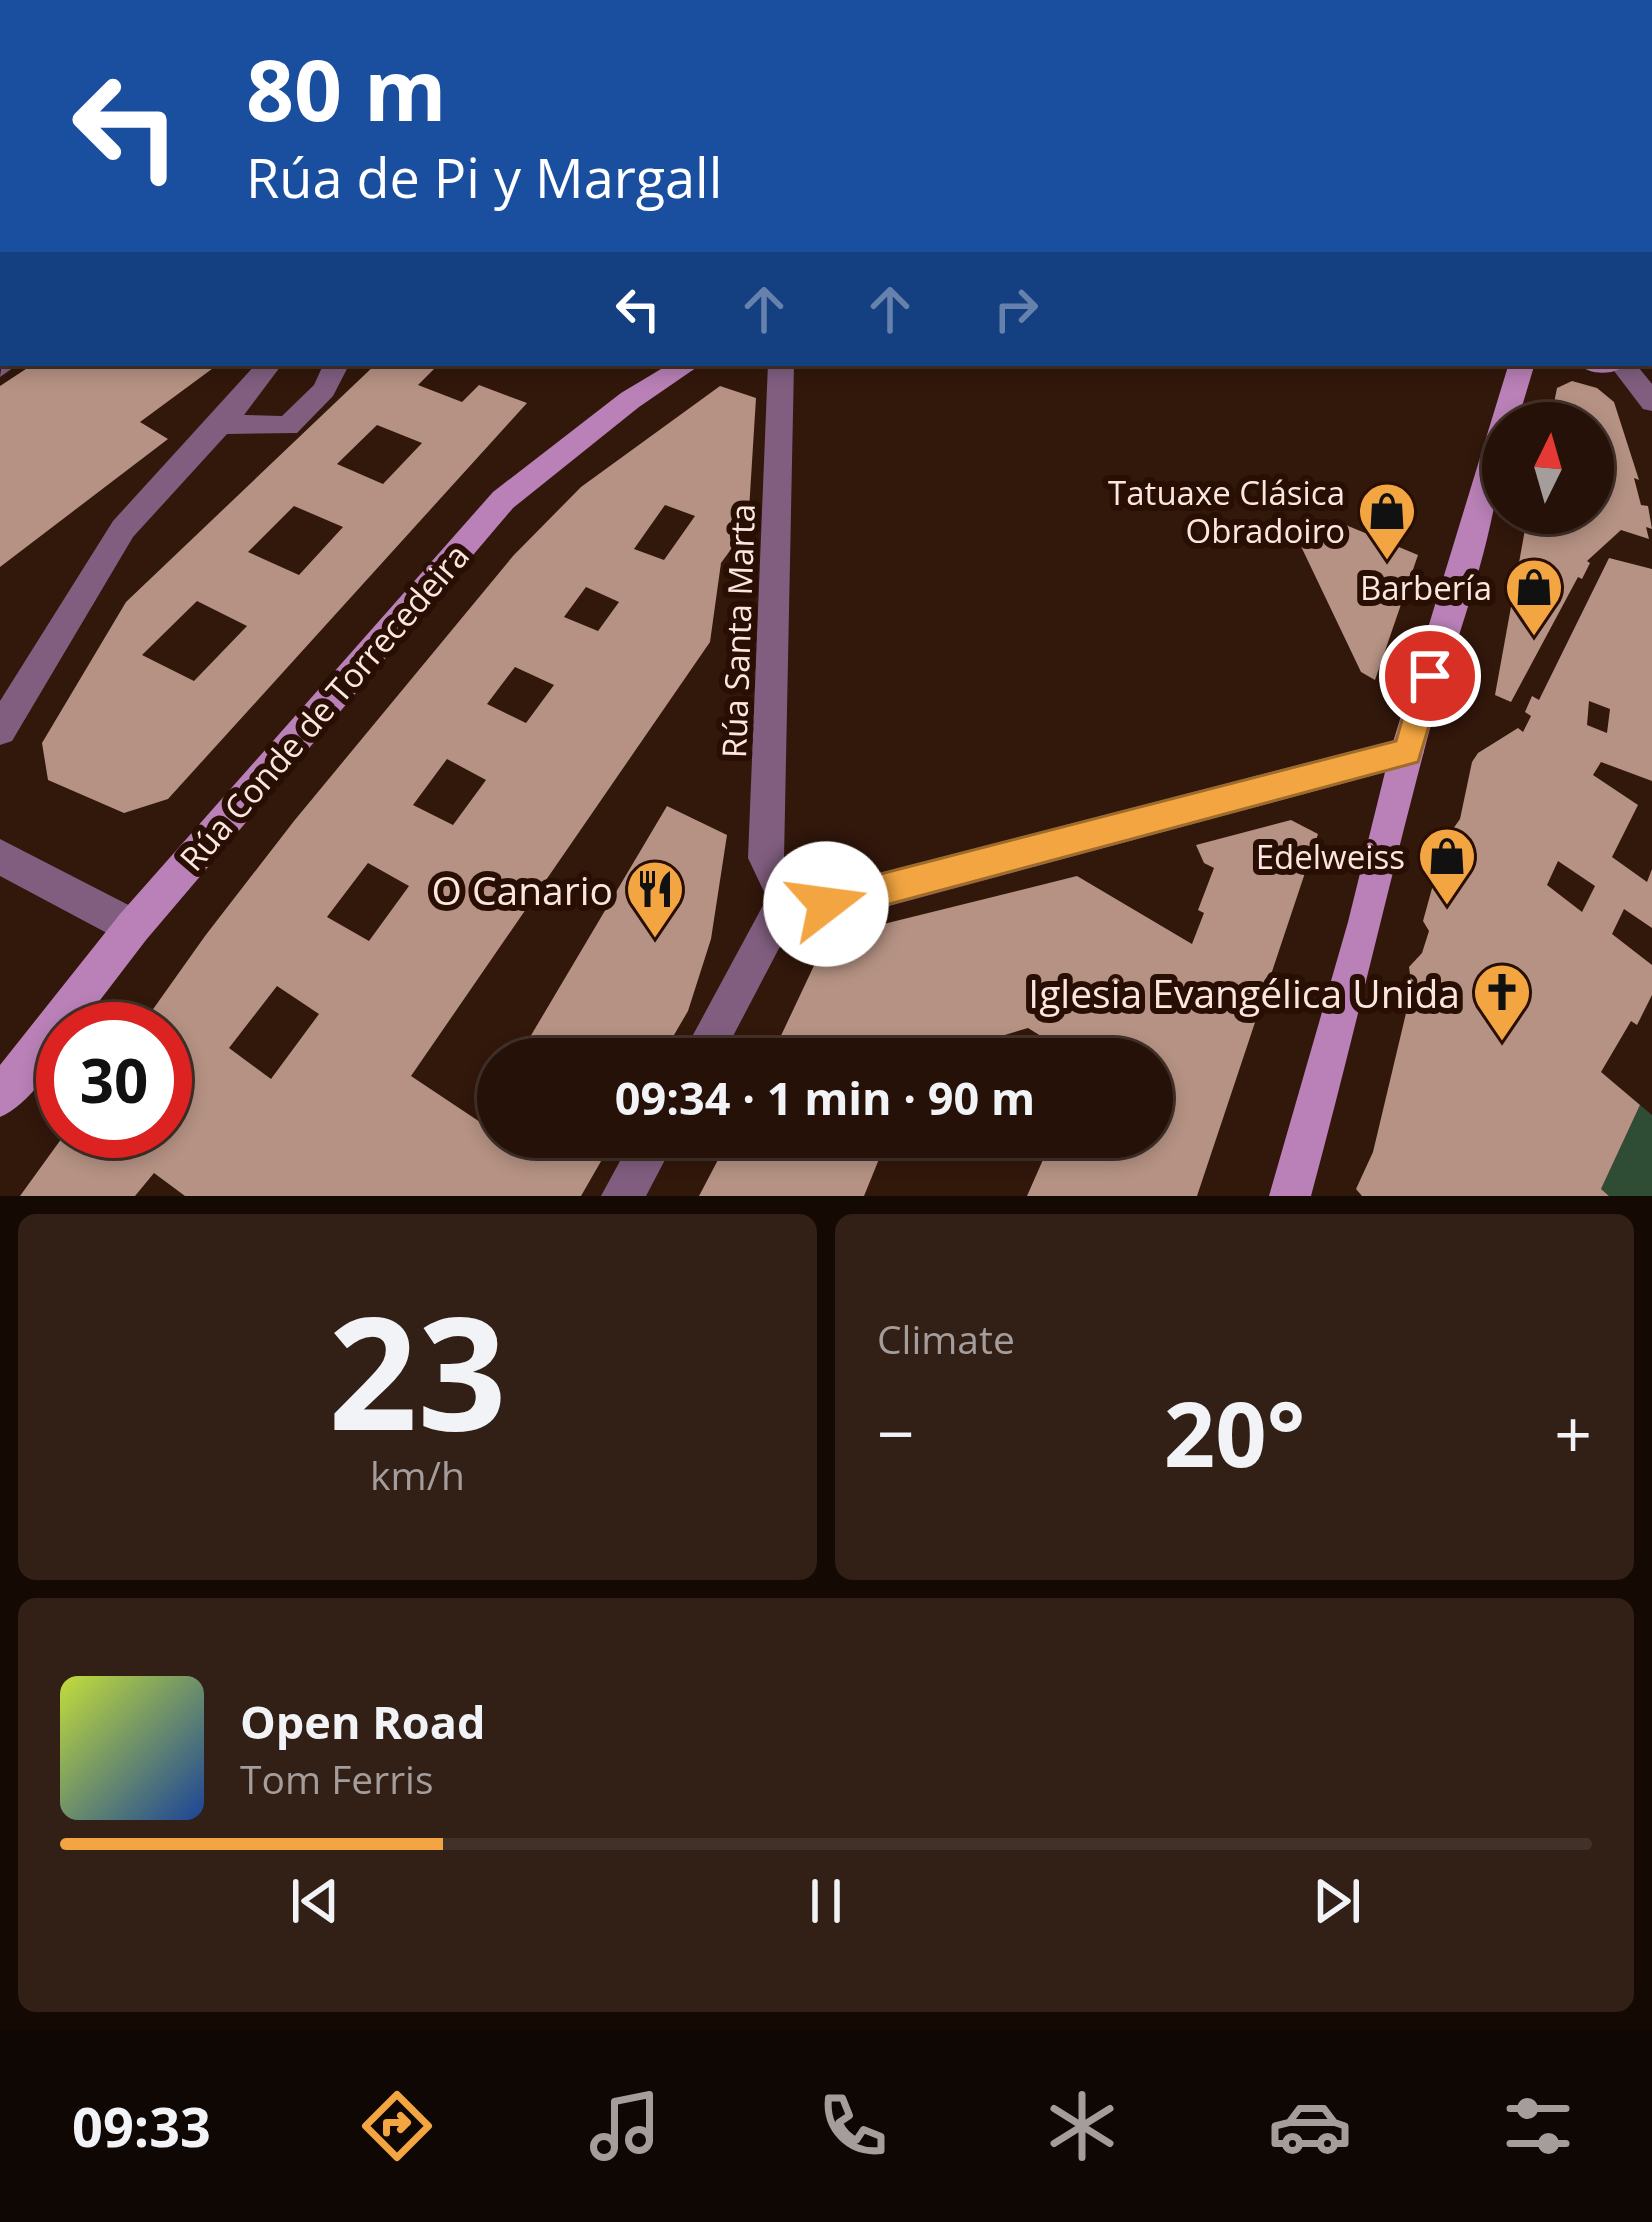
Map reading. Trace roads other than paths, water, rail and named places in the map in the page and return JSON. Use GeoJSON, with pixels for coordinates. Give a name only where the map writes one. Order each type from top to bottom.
{"type":"FeatureCollection","features":[{"type":"Feature","properties":{"kind":"street"},"geometry":{"type":"LineString","coordinates":[[0,730],[122,529],[268,366]]}},
{"type":"Feature","properties":{"kind":"street"},"geometry":{"type":"LineString","coordinates":[[220,424],[288,426],[324,390],[336,366]]}},
{"type":"Feature","properties":{"kind":"street","name":"Rúa Conde de Torrecedeira"},"geometry":{"type":"LineString","coordinates":[[0,1097],[133,927],[503,500],[630,400],[685,366]]}},
{"type":"Feature","properties":{"kind":"street","name":"Rúa Santa Marta"},"geometry":{"type":"LineString","coordinates":[[782,366],[766,858],[772,877],[788,896]]}},
{"type":"Feature","properties":{"kind":"street"},"geometry":{"type":"LineString","coordinates":[[1289,1196],[1366,922],[1407,752],[1521,366]]}},
{"type":"Feature","properties":{"kind":"street"},"geometry":{"type":"LineString","coordinates":[[1620,366],[1652,402]]}},
{"type":"Feature","properties":{"kind":"street"},"geometry":{"type":"LineString","coordinates":[[711,1038],[788,896],[807,904],[826,904],[1407,752]]}},
{"type":"Feature","properties":{"kind":"street"},"geometry":{"type":"LineString","coordinates":[[0,857],[133,927]]}},
{"type":"Feature","properties":{"kind":"street"},"geometry":{"type":"LineString","coordinates":[[622,1196],[644,1158]]}},
{"type":"Feature","properties":{"kind":"place","name":"Tatuaxe Clásica Obradoiro"},"geometry":{"type":"Point","coordinates":[1387,562]}},
{"type":"Feature","properties":{"kind":"place","name":"Barbería"},"geometry":{"type":"Point","coordinates":[1534,638]}},
{"type":"Feature","properties":{"kind":"place","name":"Edelweiss"},"geometry":{"type":"Point","coordinates":[1447,907]}},
{"type":"Feature","properties":{"kind":"place","name":"O Canario"},"geometry":{"type":"Point","coordinates":[655,940]}},
{"type":"Feature","properties":{"kind":"place","name":"Iglesia Evangélica Unida"},"geometry":{"type":"Point","coordinates":[1502,1043]}}]}
